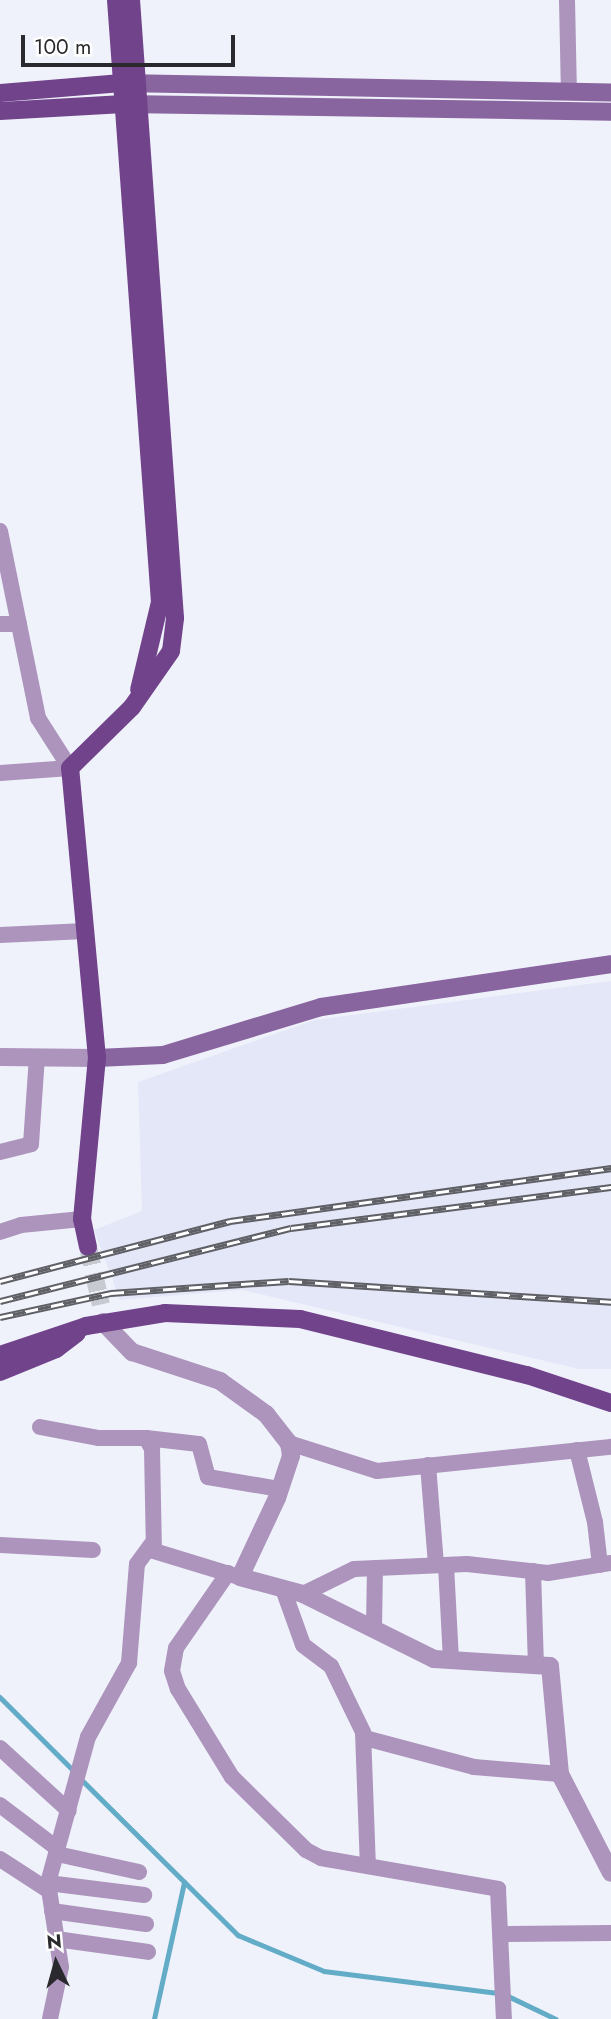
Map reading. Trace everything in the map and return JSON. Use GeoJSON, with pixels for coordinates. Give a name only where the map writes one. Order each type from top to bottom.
{"type":"FeatureCollection","features":[{"type":"Feature","properties":{"kind":"main road"},"geometry":{"type":"LineString","coordinates":[[88,1247],[82,1219],[97,1058],[70,768],[137,700],[159,616],[166,577],[131,104],[116,0]]}},
{"type":"Feature","properties":{"kind":"main road"},"geometry":{"type":"LineString","coordinates":[[129,83],[131,0]]}},
{"type":"Feature","properties":{"kind":"main road"},"geometry":{"type":"LineString","coordinates":[[0,93],[129,83],[611,92]]}},
{"type":"Feature","properties":{"kind":"main road"},"geometry":{"type":"LineString","coordinates":[[349,88],[351,109]]}},
{"type":"Feature","properties":{"kind":"main road"},"geometry":{"type":"LineString","coordinates":[[0,111],[131,104],[611,112]]}},
{"type":"Feature","properties":{"kind":"main road"},"geometry":{"type":"LineString","coordinates":[[97,1058],[163,1055],[321,1007],[611,964]]}},
{"type":"Feature","properties":{"kind":"main road"},"geometry":{"type":"LineString","coordinates":[[0,1355],[97,1318],[164,1313],[300,1319],[527,1375],[611,1403]]}},
{"type":"Feature","properties":{"kind":"main road"},"geometry":{"type":"LineString","coordinates":[[0,1372],[56,1349],[97,1318]]}},
{"type":"Feature","properties":{"kind":"street"},"geometry":{"type":"LineString","coordinates":[[567,0],[569,92]]}},
{"type":"Feature","properties":{"kind":"street"},"geometry":{"type":"LineString","coordinates":[[0,531],[3,564],[19,624],[38,718],[70,768],[0,773]]}},
{"type":"Feature","properties":{"kind":"street"},"geometry":{"type":"LineString","coordinates":[[0,624],[19,624]]}},
{"type":"Feature","properties":{"kind":"street"},"geometry":{"type":"LineString","coordinates":[[0,935],[85,931]]}},
{"type":"Feature","properties":{"kind":"street"},"geometry":{"type":"LineString","coordinates":[[0,1057],[97,1058]]}},
{"type":"Feature","properties":{"kind":"street"},"geometry":{"type":"LineString","coordinates":[[0,1152],[31,1144],[37,1057]]}},
{"type":"Feature","properties":{"kind":"street"},"geometry":{"type":"LineString","coordinates":[[0,1233],[30,1224],[82,1219]]}},
{"type":"Feature","properties":{"kind":"street"},"geometry":{"type":"LineString","coordinates":[[97,1318],[132,1352],[220,1381],[266,1414],[289,1443],[291,1456],[280,1489],[234,1575],[176,1648],[172,1671],[178,1689],[239,1786],[306,1850],[321,1858],[494,1886],[500,1894],[504,2017]]}},
{"type":"Feature","properties":{"kind":"street"},"geometry":{"type":"LineString","coordinates":[[40,1427],[99,1438],[146,1438],[199,1444],[208,1478],[280,1489]]}},
{"type":"Feature","properties":{"kind":"street"},"geometry":{"type":"LineString","coordinates":[[50,2019],[61,1979],[48,1886],[89,1737],[129,1663],[137,1564],[151,1545],[152,1448],[146,1438]]}},
{"type":"Feature","properties":{"kind":"street"},"geometry":{"type":"LineString","coordinates":[[289,1443],[371,1470],[611,1447]]}},
{"type":"Feature","properties":{"kind":"street"},"geometry":{"type":"LineString","coordinates":[[303,1594],[340,1572],[375,1568],[441,1565],[533,1571],[605,1564],[577,1450]]}},
{"type":"Feature","properties":{"kind":"street"},"geometry":{"type":"LineString","coordinates":[[428,1465],[451,1660]]}},
{"type":"Feature","properties":{"kind":"street"},"geometry":{"type":"LineString","coordinates":[[0,1545],[93,1550]]}},
{"type":"Feature","properties":{"kind":"street"},"geometry":{"type":"LineString","coordinates":[[151,1545],[160,1554],[303,1594],[434,1659],[550,1666],[560,1774],[611,1873]]}},
{"type":"Feature","properties":{"kind":"street"},"geometry":{"type":"LineString","coordinates":[[374,1629],[375,1568]]}},
{"type":"Feature","properties":{"kind":"street"},"geometry":{"type":"LineString","coordinates":[[533,1571],[536,1665]]}},
{"type":"Feature","properties":{"kind":"street"},"geometry":{"type":"LineString","coordinates":[[283,1589],[303,1645],[331,1666],[365,1738],[368,1866]]}},
{"type":"Feature","properties":{"kind":"street"},"geometry":{"type":"LineString","coordinates":[[365,1738],[474,1767],[560,1774]]}},
{"type":"Feature","properties":{"kind":"street"},"geometry":{"type":"LineString","coordinates":[[0,1748],[70,1807]]}},
{"type":"Feature","properties":{"kind":"street"},"geometry":{"type":"LineString","coordinates":[[0,1805],[58,1851],[139,1872]]}},
{"type":"Feature","properties":{"kind":"street"},"geometry":{"type":"LineString","coordinates":[[0,1859],[48,1886],[144,1895]]}},
{"type":"Feature","properties":{"kind":"street"},"geometry":{"type":"LineString","coordinates":[[52,1911],[146,1924]]}},
{"type":"Feature","properties":{"kind":"street"},"geometry":{"type":"LineString","coordinates":[[502,1934],[611,1933]]}},
{"type":"Feature","properties":{"kind":"street"},"geometry":{"type":"LineString","coordinates":[[56,1939],[148,1952]]}},
{"type":"Feature","properties":{"kind":"shaded area"},"geometry":{"type":"Polygon","coordinates":[[[611,981],[611,1369],[579,1369],[242,1290],[120,1300],[94,1230],[142,1211],[138,1082],[314,1020],[611,981]]]}},
{"type":"Feature","properties":{"kind":"waterway"},"geometry":{"type":"LineString","coordinates":[[0,1697],[74,1771]]}},
{"type":"Feature","properties":{"kind":"waterway"},"geometry":{"type":"LineString","coordinates":[[80,1778],[238,1935],[324,1971],[498,1993]]}},
{"type":"Feature","properties":{"kind":"waterway"},"geometry":{"type":"LineString","coordinates":[[154,2019],[184,1882]]}},
{"type":"Feature","properties":{"kind":"waterway"},"geometry":{"type":"LineString","coordinates":[[506,1995],[556,2019]]}},
{"type":"Feature","properties":{"kind":"tunnel"},"geometry":{"type":"LineString","coordinates":[[88,1247],[101,1305]]}},
{"type":"Feature","properties":{"kind":"railway"},"geometry":{"type":"LineString","coordinates":[[0,1281],[230,1221],[611,1168]]}},
{"type":"Feature","properties":{"kind":"railway"},"geometry":{"type":"LineString","coordinates":[[0,1301],[291,1228],[611,1187]]}},
{"type":"Feature","properties":{"kind":"railway"},"geometry":{"type":"LineString","coordinates":[[0,1317],[111,1293],[289,1281],[611,1302]]}}]}
